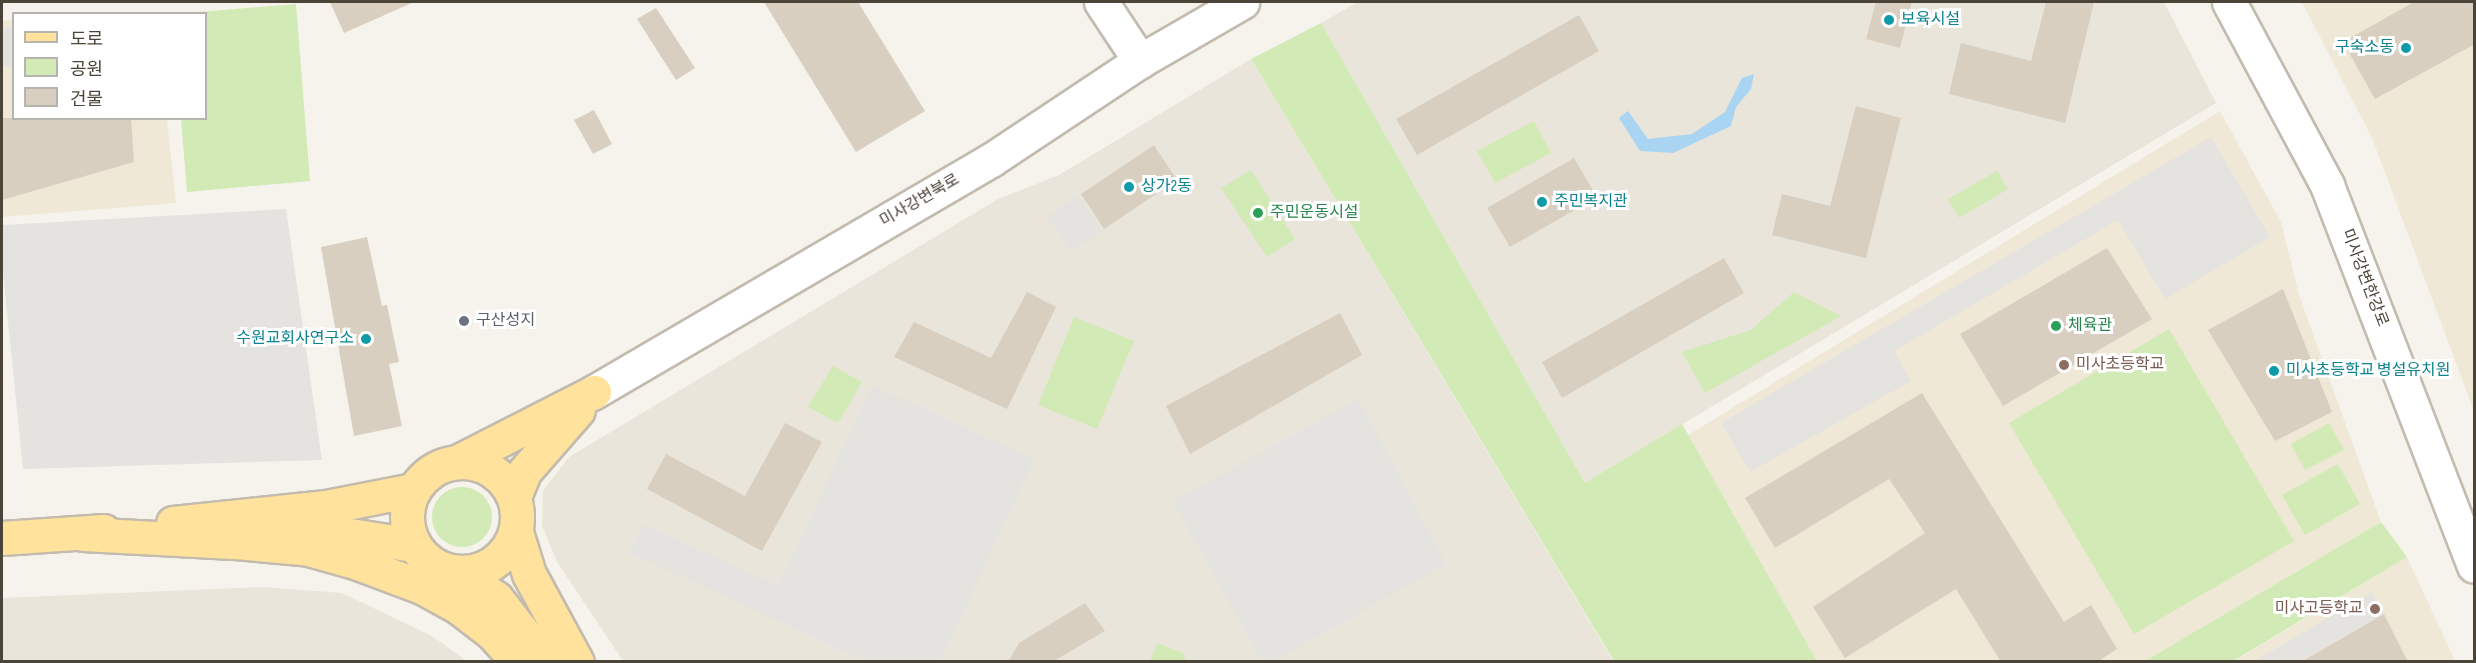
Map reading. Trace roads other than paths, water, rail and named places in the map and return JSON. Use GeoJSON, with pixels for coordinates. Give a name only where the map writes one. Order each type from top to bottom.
{"type":"FeatureCollection","features":[{"type":"Feature","properties":{"kind":"main road"},"geometry":{"type":"LineString","coordinates":[[546,662],[495,597],[459,573],[425,560],[413,545],[406,527],[406,508],[413,490],[425,475],[457,462],[594,392]]}},
{"type":"Feature","properties":{"kind":"main road"},"geometry":{"type":"LineString","coordinates":[[577,662],[529,573],[516,532],[514,497],[524,472],[594,392]]}},
{"type":"Feature","properties":{"kind":"main road"},"geometry":{"type":"LineString","coordinates":[[457,462],[491,470],[505,482],[514,497]]}},
{"type":"Feature","properties":{"kind":"main road"},"geometry":{"type":"LineString","coordinates":[[2,538],[83,534],[326,507],[413,490]]}},
{"type":"Feature","properties":{"kind":"main road"},"geometry":{"type":"LineString","coordinates":[[200,520],[330,530],[413,545]]}},
{"type":"Feature","properties":{"kind":"main road"},"geometry":{"type":"LineString","coordinates":[[459,573],[478,571],[495,562],[516,532]]}},
{"type":"Feature","properties":{"kind":"main road"},"geometry":{"type":"LineString","coordinates":[[83,534],[309,549],[355,562],[422,587],[458,607],[492,633],[518,662]]}},
{"type":"Feature","properties":{"kind":"street"},"geometry":{"type":"LineString","coordinates":[[1101,2],[1140,61]]}},
{"type":"Feature","properties":{"kind":"street","name":"미사강변북로"},"geometry":{"type":"LineString","coordinates":[[594,392],[991,160],[1140,61],[1242,2]]}},
{"type":"Feature","properties":{"kind":"street","name":"미사강변한강로"},"geometry":{"type":"LineString","coordinates":[[2229,2],[2327,184],[2475,566]]}},
{"type":"Feature","properties":{"kind":"water"},"geometry":{"type":"Polygon","coordinates":[[[1754,74],[1751,89],[1736,107],[1731,126],[1673,153],[1640,151],[1619,118],[1628,111],[1648,139],[1692,134],[1725,112],[1742,78],[1754,74]]]}},
{"type":"Feature","properties":{"kind":"place","name":"보육시설"},"geometry":{"type":"Point","coordinates":[1889,20]}},
{"type":"Feature","properties":{"kind":"place","name":"구숙소동"},"geometry":{"type":"Point","coordinates":[2406,48]}},
{"type":"Feature","properties":{"kind":"place","name":"상가2동"},"geometry":{"type":"Point","coordinates":[1129,187]}},
{"type":"Feature","properties":{"kind":"place","name":"주민복지관"},"geometry":{"type":"Point","coordinates":[1542,202]}},
{"type":"Feature","properties":{"kind":"place","name":"주민운동시설"},"geometry":{"type":"Point","coordinates":[1258,213]}},
{"type":"Feature","properties":{"kind":"place","name":"구산성지"},"geometry":{"type":"Point","coordinates":[464,321]}},
{"type":"Feature","properties":{"kind":"place","name":"체육관"},"geometry":{"type":"Point","coordinates":[2056,326]}},
{"type":"Feature","properties":{"kind":"place","name":"수원교회사연구소"},"geometry":{"type":"Point","coordinates":[366,339]}},
{"type":"Feature","properties":{"kind":"place","name":"미사초등학교"},"geometry":{"type":"Point","coordinates":[2064,365]}},
{"type":"Feature","properties":{"kind":"place","name":"미사초등학교 병설유치원"},"geometry":{"type":"Point","coordinates":[2274,371]}},
{"type":"Feature","properties":{"kind":"place","name":"미사고등학교"},"geometry":{"type":"Point","coordinates":[2375,609]}}]}
